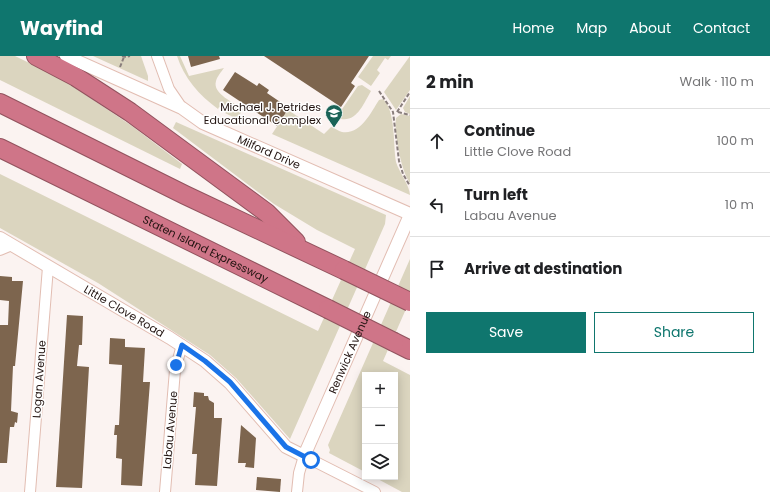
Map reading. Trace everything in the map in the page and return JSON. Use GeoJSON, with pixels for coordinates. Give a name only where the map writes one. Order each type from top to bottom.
{"type":"FeatureCollection","features":[{"type":"Feature","properties":{"kind":"highway"},"geometry":{"type":"LineString","coordinates":[[36,56],[76,77],[130,112],[267,213],[305,251]]}},
{"type":"Feature","properties":{"kind":"highway"},"geometry":{"type":"LineString","coordinates":[[0,103],[185,195],[410,302]]}},
{"type":"Feature","properties":{"kind":"highway","name":"Staten Island Expressway"},"geometry":{"type":"LineString","coordinates":[[0,148],[410,350]]}},
{"type":"Feature","properties":{"kind":"street","name":"Milford Drive"},"geometry":{"type":"LineString","coordinates":[[66,56],[182,108],[203,123],[410,214]]}},
{"type":"Feature","properties":{"kind":"street"},"geometry":{"type":"LineString","coordinates":[[157,56],[169,90],[182,108]]}},
{"type":"Feature","properties":{"kind":"street","name":"Renwick Avenue"},"geometry":{"type":"LineString","coordinates":[[297,492],[299,473],[304,456],[410,214]]}},
{"type":"Feature","properties":{"kind":"street","name":"Little Clove Road"},"geometry":{"type":"LineString","coordinates":[[0,238],[182,345],[205,361],[230,382],[286,447],[375,492]]}},
{"type":"Feature","properties":{"kind":"street"},"geometry":{"type":"LineString","coordinates":[[0,250],[12,245]]}},
{"type":"Feature","properties":{"kind":"street","name":"Logan Avenue"},"geometry":{"type":"LineString","coordinates":[[30,492],[48,267]]}},
{"type":"Feature","properties":{"kind":"street","name":"Labau Avenue"},"geometry":{"type":"LineString","coordinates":[[165,492],[176,370],[182,345]]}},
{"type":"Feature","properties":{"kind":"path"},"geometry":{"type":"LineString","coordinates":[[119,69],[123,57],[130,56]]}},
{"type":"Feature","properties":{"kind":"path"},"geometry":{"type":"LineString","coordinates":[[379,91],[393,112],[399,161],[403,174],[410,186]]}},
{"type":"Feature","properties":{"kind":"path"},"geometry":{"type":"LineString","coordinates":[[397,112],[410,92]]}},
{"type":"Feature","properties":{"kind":"path"},"geometry":{"type":"LineString","coordinates":[[393,112],[410,115]]}},
{"type":"Feature","properties":{"kind":"shaded area"},"geometry":{"type":"Polygon","coordinates":[[[0,56],[15,56],[62,79],[132,126],[182,164],[180,169],[0,80],[0,56]]]}},
{"type":"Feature","properties":{"kind":"shaded area"},"geometry":{"type":"Polygon","coordinates":[[[93,56],[141,56],[148,76],[148,81],[93,56]]]}},
{"type":"Feature","properties":{"kind":"shaded area"},"geometry":{"type":"Polygon","coordinates":[[[177,56],[180,56],[189,76],[224,68],[216,81],[217,90],[225,98],[243,109],[237,119],[225,113],[226,111],[219,107],[218,109],[193,86],[184,72],[177,56]]]}},
{"type":"Feature","properties":{"kind":"shaded area"},"geometry":{"type":"Polygon","coordinates":[[[373,56],[391,56],[388,60],[385,58],[377,70],[380,73],[371,86],[358,77],[373,56]]]}},
{"type":"Feature","properties":{"kind":"shaded area"},"geometry":{"type":"Polygon","coordinates":[[[410,56],[410,90],[396,110],[384,92],[410,56]]]}},
{"type":"Feature","properties":{"kind":"shaded area"},"geometry":{"type":"Polygon","coordinates":[[[362,85],[371,91],[363,106],[356,115],[351,118],[341,119],[338,115],[358,86],[362,85]]]}},
{"type":"Feature","properties":{"kind":"shaded area"},"geometry":{"type":"Polygon","coordinates":[[[410,96],[410,114],[405,112],[403,108],[410,96]]]}},
{"type":"Feature","properties":{"kind":"shaded area"},"geometry":{"type":"Polygon","coordinates":[[[383,99],[387,104],[392,120],[396,162],[410,191],[410,195],[272,134],[288,110],[324,134],[331,127],[342,132],[349,132],[355,130],[365,122],[379,100],[383,99]]]}},
{"type":"Feature","properties":{"kind":"shaded area"},"geometry":{"type":"Polygon","coordinates":[[[401,114],[410,116],[410,183],[401,161],[397,142],[396,118],[401,114]]]}},
{"type":"Feature","properties":{"kind":"shaded area"},"geometry":{"type":"Polygon","coordinates":[[[176,122],[386,215],[385,224],[290,439],[236,378],[210,355],[98,283],[0,228],[0,174],[318,331],[355,249],[317,230],[274,204],[173,128],[176,122]]]}},
{"type":"Feature","properties":{"kind":"shaded area"},"geometry":{"type":"Polygon","coordinates":[[[410,259],[410,300],[383,361],[410,375],[410,492],[402,492],[380,480],[398,480],[398,372],[362,372],[362,470],[329,453],[330,450],[328,445],[410,259]]]}},
{"type":"Feature","properties":{"kind":"building"},"geometry":{"type":"Polygon","coordinates":[[[188,56],[219,56],[220,59],[191,67],[188,56]]]}},
{"type":"Feature","properties":{"kind":"building"},"geometry":{"type":"Polygon","coordinates":[[[264,56],[369,56],[351,83],[355,86],[341,107],[264,56]]]}},
{"type":"Feature","properties":{"kind":"building"},"geometry":{"type":"Polygon","coordinates":[[[235,72],[257,86],[259,83],[269,90],[267,93],[289,108],[277,126],[223,90],[235,72]]]}},
{"type":"Feature","properties":{"kind":"building"},"geometry":{"type":"Polygon","coordinates":[[[0,276],[12,277],[12,281],[23,281],[15,366],[13,366],[11,411],[18,413],[17,423],[15,422],[14,427],[10,427],[7,463],[0,463],[0,325],[8,325],[9,301],[0,300],[0,276]]]}},
{"type":"Feature","properties":{"kind":"building"},"geometry":{"type":"Polygon","coordinates":[[[67,315],[83,316],[82,345],[79,345],[77,366],[89,367],[82,488],[56,487],[67,315]]]}},
{"type":"Feature","properties":{"kind":"building"},"geometry":{"type":"Polygon","coordinates":[[[110,338],[125,339],[125,347],[145,348],[143,382],[150,382],[142,486],[121,485],[122,459],[116,458],[117,435],[114,435],[115,425],[119,425],[122,365],[109,364],[110,338]]]}},
{"type":"Feature","properties":{"kind":"building"},"geometry":{"type":"Polygon","coordinates":[[[194,392],[204,393],[204,396],[208,396],[209,400],[214,403],[214,418],[222,418],[217,486],[195,485],[197,454],[192,454],[196,407],[193,407],[194,392]]]}},
{"type":"Feature","properties":{"kind":"building"},"geometry":{"type":"Polygon","coordinates":[[[241,425],[256,438],[254,468],[245,467],[246,463],[238,463],[241,425]]]}},
{"type":"Feature","properties":{"kind":"building"},"geometry":{"type":"Polygon","coordinates":[[[257,477],[281,479],[280,492],[256,490],[257,477]]]}},
{"type":"Feature","properties":{"kind":"place","name":"Michael J. Petrides Educational Complex"},"geometry":{"type":"Point","coordinates":[334,128]}},
{"type":"Feature","properties":{"kind":"route"},"geometry":{"type":"LineString","coordinates":[[176,365],[182,345],[205,361],[230,382],[286,447],[293,452],[311,460]]}}]}
